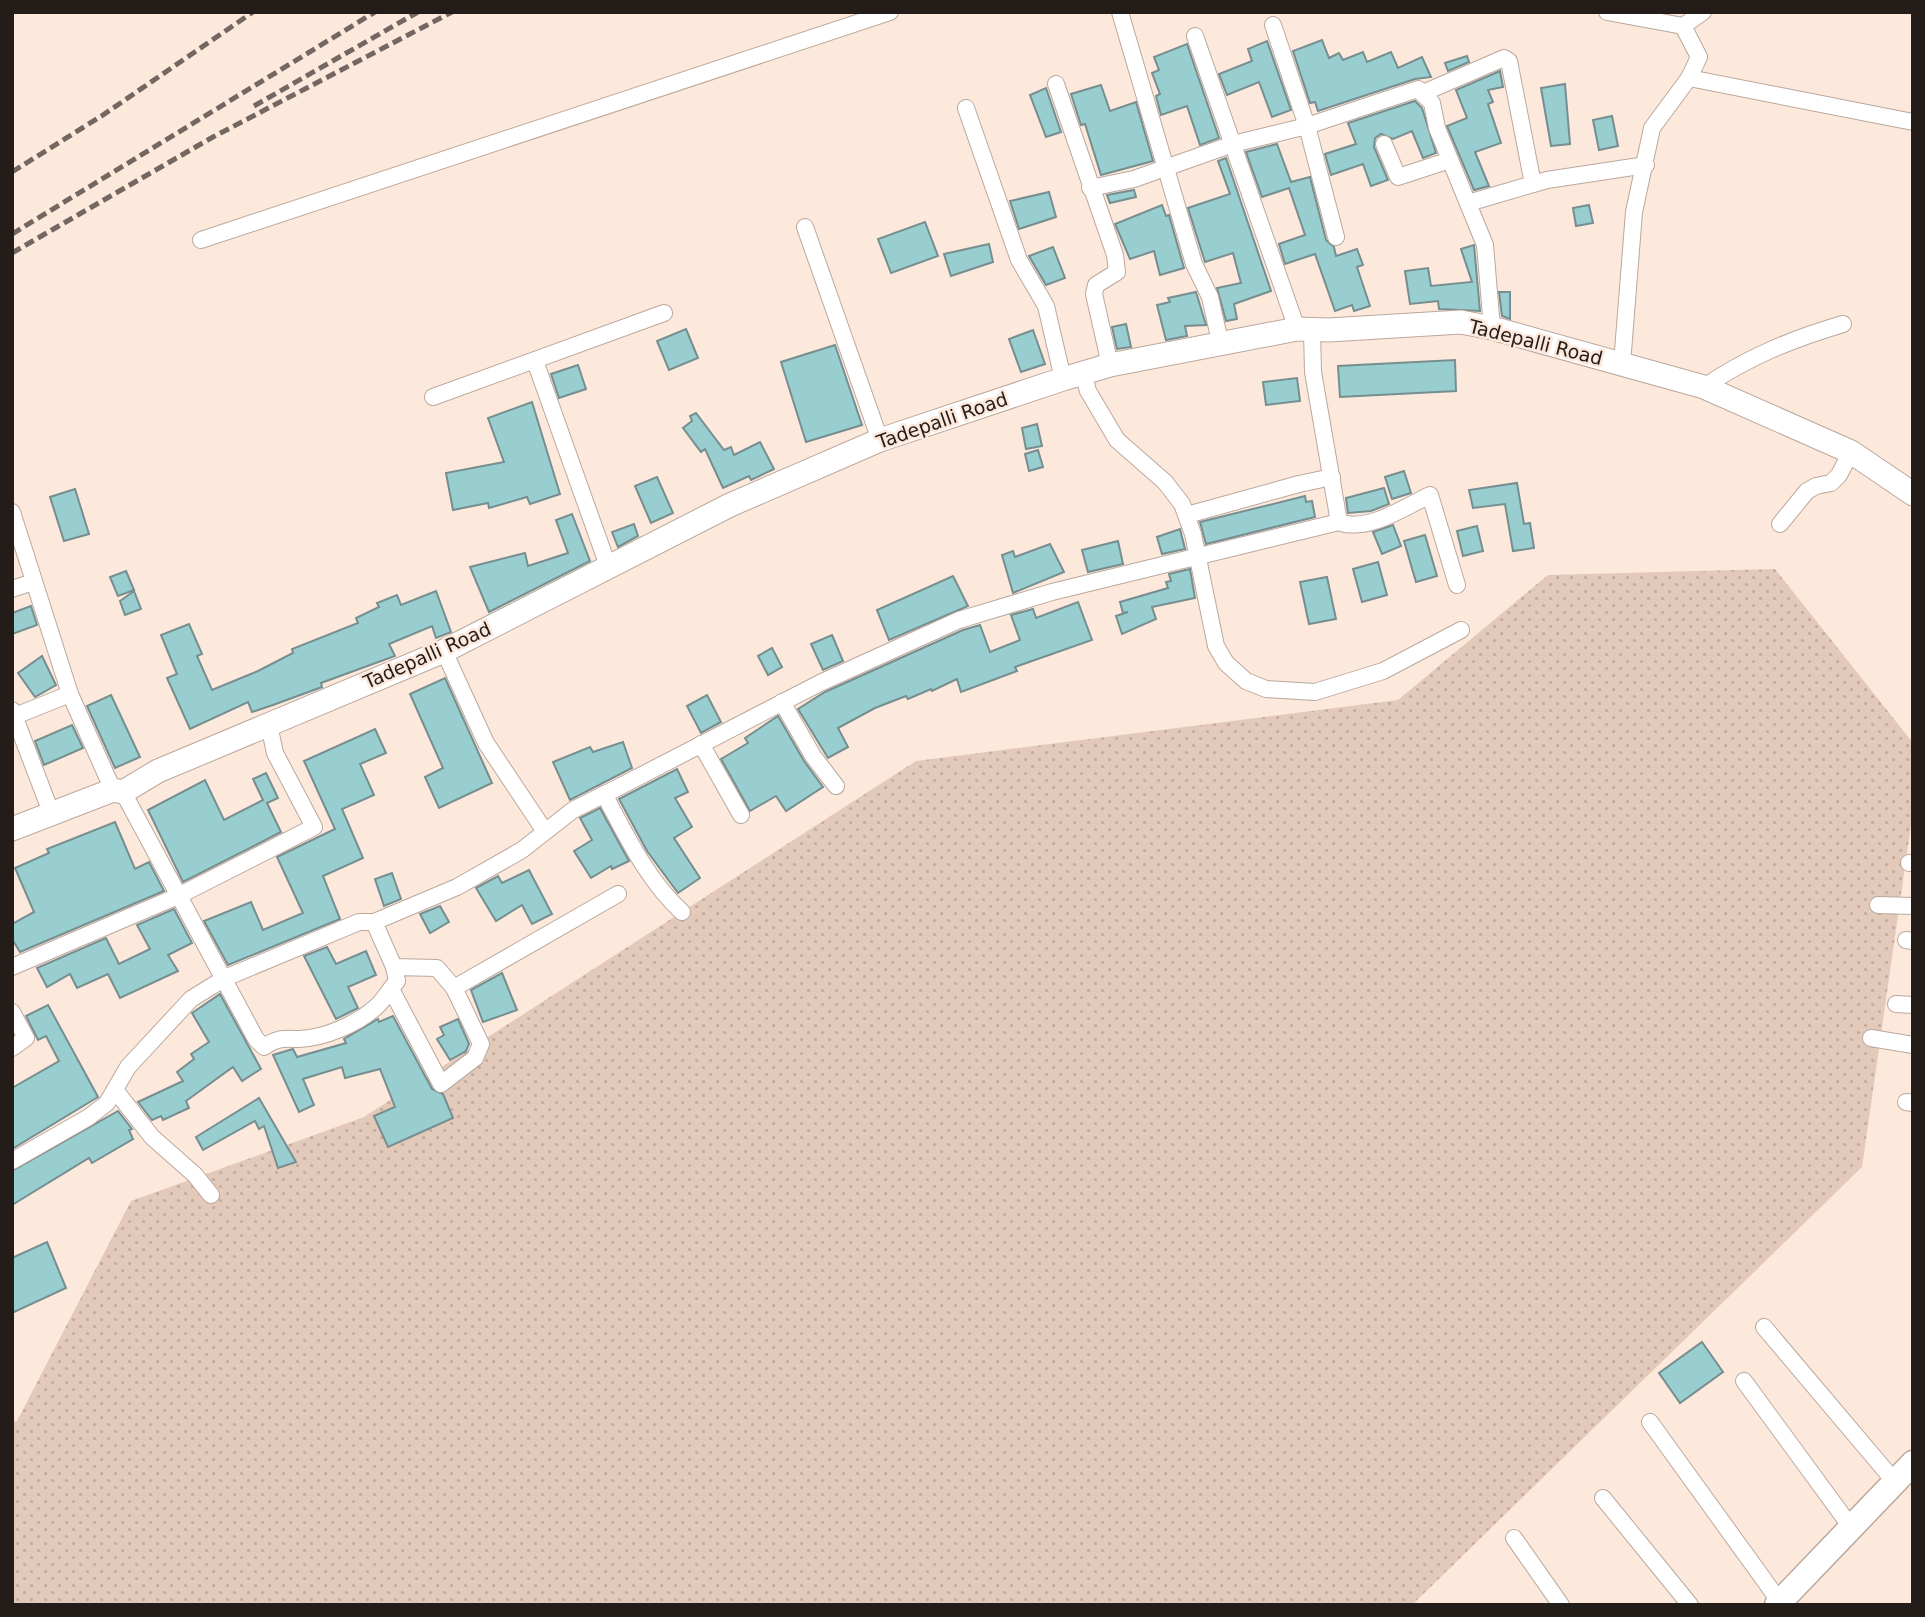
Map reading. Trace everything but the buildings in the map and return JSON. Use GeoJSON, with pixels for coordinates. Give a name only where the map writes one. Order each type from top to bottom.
{"type":"FeatureCollection","features":[{"type":"Feature","properties":{"kind":"main road"},"geometry":{"type":"LineString","coordinates":[[1778,1603],[1913,1463]]}},
{"type":"Feature","properties":{"kind":"street"},"geometry":{"type":"LineString","coordinates":[[201,240],[890,12]]}},
{"type":"Feature","properties":{"kind":"street"},"geometry":{"type":"LineString","coordinates":[[1120,12],[1194,264],[1210,297],[1221,346]]}},
{"type":"Feature","properties":{"kind":"street"},"geometry":{"type":"LineString","coordinates":[[1607,12],[1683,26],[1703,12]]}},
{"type":"Feature","properties":{"kind":"street"},"geometry":{"type":"LineString","coordinates":[[1273,25],[1307,126],[1336,237]]}},
{"type":"Feature","properties":{"kind":"street"},"geometry":{"type":"LineString","coordinates":[[1622,364],[1634,212],[1652,128],[1689,78],[1699,57],[1683,26]]}},
{"type":"Feature","properties":{"kind":"street"},"geometry":{"type":"LineString","coordinates":[[1195,36],[1304,330],[1339,522]]}},
{"type":"Feature","properties":{"kind":"street"},"geometry":{"type":"LineString","coordinates":[[1423,93],[1504,58],[1509,61],[1533,184]]}},
{"type":"Feature","properties":{"kind":"street"},"geometry":{"type":"LineString","coordinates":[[1689,78],[1913,122]]}},
{"type":"Feature","properties":{"kind":"street"},"geometry":{"type":"LineString","coordinates":[[1056,84],[1115,255],[1117,272],[1096,285],[1094,294],[1110,365]]}},
{"type":"Feature","properties":{"kind":"street"},"geometry":{"type":"LineString","coordinates":[[1090,188],[1134,179],[1233,144],[1307,126],[1418,89],[1432,103],[1437,128],[1485,245],[1492,328]]}},
{"type":"Feature","properties":{"kind":"street"},"geometry":{"type":"LineString","coordinates":[[966,108],[1019,260],[1046,306],[1073,376],[1088,390],[1117,440],[1178,497],[1198,556],[1216,646],[1226,663],[1246,681],[1266,689],[1315,692],[1383,671],[1461,630]]}},
{"type":"Feature","properties":{"kind":"street"},"geometry":{"type":"LineString","coordinates":[[1384,144],[1398,177],[1450,160]]}},
{"type":"Feature","properties":{"kind":"street"},"geometry":{"type":"LineString","coordinates":[[1468,203],[1533,184],[1646,165]]}},
{"type":"Feature","properties":{"kind":"street"},"geometry":{"type":"LineString","coordinates":[[805,227],[880,440]]}},
{"type":"Feature","properties":{"kind":"street"},"geometry":{"type":"LineString","coordinates":[[433,397],[664,313]]}},
{"type":"Feature","properties":{"kind":"street","name":"Tadepalli Road"},"geometry":{"type":"LineString","coordinates":[[12,829],[118,791],[158,771],[444,651],[730,505],[880,440],[1110,365],[1304,330],[1461,322],[1492,328],[1704,387],[1850,453],[1913,494]]}},
{"type":"Feature","properties":{"kind":"street"},"geometry":{"type":"LineString","coordinates":[[1704,387],[1733,367],[1787,341],[1843,324]]}},
{"type":"Feature","properties":{"kind":"street"},"geometry":{"type":"LineString","coordinates":[[535,361],[608,566]]}},
{"type":"Feature","properties":{"kind":"street"},"geometry":{"type":"LineString","coordinates":[[1780,524],[1807,491],[1831,483],[1839,475],[1850,453]]}},
{"type":"Feature","properties":{"kind":"street"},"geometry":{"type":"LineString","coordinates":[[1186,515],[1332,477]]}},
{"type":"Feature","properties":{"kind":"street"},"geometry":{"type":"LineString","coordinates":[[12,1161],[89,1117],[107,1103],[128,1067],[191,999],[225,978],[359,922],[374,922],[457,887],[522,850],[544,830],[604,794],[782,702],[960,620],[1052,592],[1198,556],[1339,522],[1350,526],[1384,517],[1430,495],[1457,585]]}},
{"type":"Feature","properties":{"kind":"street"},"geometry":{"type":"LineString","coordinates":[[12,512],[70,694],[118,791],[225,978],[256,1039],[264,1047],[275,1039],[297,1039],[337,1031],[376,1007],[397,981],[394,967],[374,922]]}},
{"type":"Feature","properties":{"kind":"street"},"geometry":{"type":"LineString","coordinates":[[12,589],[33,582]]}},
{"type":"Feature","properties":{"kind":"street"},"geometry":{"type":"LineString","coordinates":[[444,651],[486,743],[544,830]]}},
{"type":"Feature","properties":{"kind":"street"},"geometry":{"type":"LineString","coordinates":[[52,815],[13,713],[70,694]]}},
{"type":"Feature","properties":{"kind":"street"},"geometry":{"type":"LineString","coordinates":[[782,702],[813,756],[836,786]]}},
{"type":"Feature","properties":{"kind":"street"},"geometry":{"type":"LineString","coordinates":[[12,967],[178,896],[314,827],[275,753],[269,725]]}},
{"type":"Feature","properties":{"kind":"street"},"geometry":{"type":"LineString","coordinates":[[701,744],[741,815]]}},
{"type":"Feature","properties":{"kind":"street"},"geometry":{"type":"LineString","coordinates":[[604,794],[642,863],[668,900],[682,912]]}},
{"type":"Feature","properties":{"kind":"street"},"geometry":{"type":"LineString","coordinates":[[454,988],[618,894]]}},
{"type":"Feature","properties":{"kind":"street"},"geometry":{"type":"LineString","coordinates":[[1878,905],[1913,906]]}},
{"type":"Feature","properties":{"kind":"street"},"geometry":{"type":"LineString","coordinates":[[391,989],[441,1084],[475,1058],[481,1044],[454,988],[437,968],[394,967]]}},
{"type":"Feature","properties":{"kind":"street"},"geometry":{"type":"LineString","coordinates":[[1896,1004],[1913,1005]]}},
{"type":"Feature","properties":{"kind":"street"},"geometry":{"type":"LineString","coordinates":[[12,1012],[26,1038],[12,1048]]}},
{"type":"Feature","properties":{"kind":"street"},"geometry":{"type":"LineString","coordinates":[[1871,1038],[1913,1045]]}},
{"type":"Feature","properties":{"kind":"street"},"geometry":{"type":"LineString","coordinates":[[115,1090],[152,1137],[195,1175],[211,1195]]}},
{"type":"Feature","properties":{"kind":"street"},"geometry":{"type":"LineString","coordinates":[[1764,1327],[1895,1482]]}},
{"type":"Feature","properties":{"kind":"street"},"geometry":{"type":"LineString","coordinates":[[1744,1381],[1851,1527]]}},
{"type":"Feature","properties":{"kind":"street"},"geometry":{"type":"LineString","coordinates":[[1650,1422],[1778,1603]]}},
{"type":"Feature","properties":{"kind":"street"},"geometry":{"type":"LineString","coordinates":[[1603,1498],[1690,1605]]}},
{"type":"Feature","properties":{"kind":"street"},"geometry":{"type":"LineString","coordinates":[[1514,1538],[1561,1605]]}},
{"type":"Feature","properties":{"kind":"shaded area"},"geometry":{"type":"Polygon","coordinates":[[[1775,569],[1913,743],[1913,811],[1862,1167],[1412,1605],[12,1605],[12,1422],[17,1421],[131,1201],[364,1117],[916,761],[1398,700],[1548,575],[1775,569]]]}},
{"type":"Feature","properties":{"kind":"railway"},"geometry":{"type":"LineString","coordinates":[[12,172],[103,115],[253,12]]}},
{"type":"Feature","properties":{"kind":"railway"},"geometry":{"type":"LineString","coordinates":[[12,234],[375,12]]}},
{"type":"Feature","properties":{"kind":"railway"},"geometry":{"type":"LineString","coordinates":[[254,106],[418,12]]}},
{"type":"Feature","properties":{"kind":"railway"},"geometry":{"type":"LineString","coordinates":[[12,253],[213,137],[452,12]]}}]}
